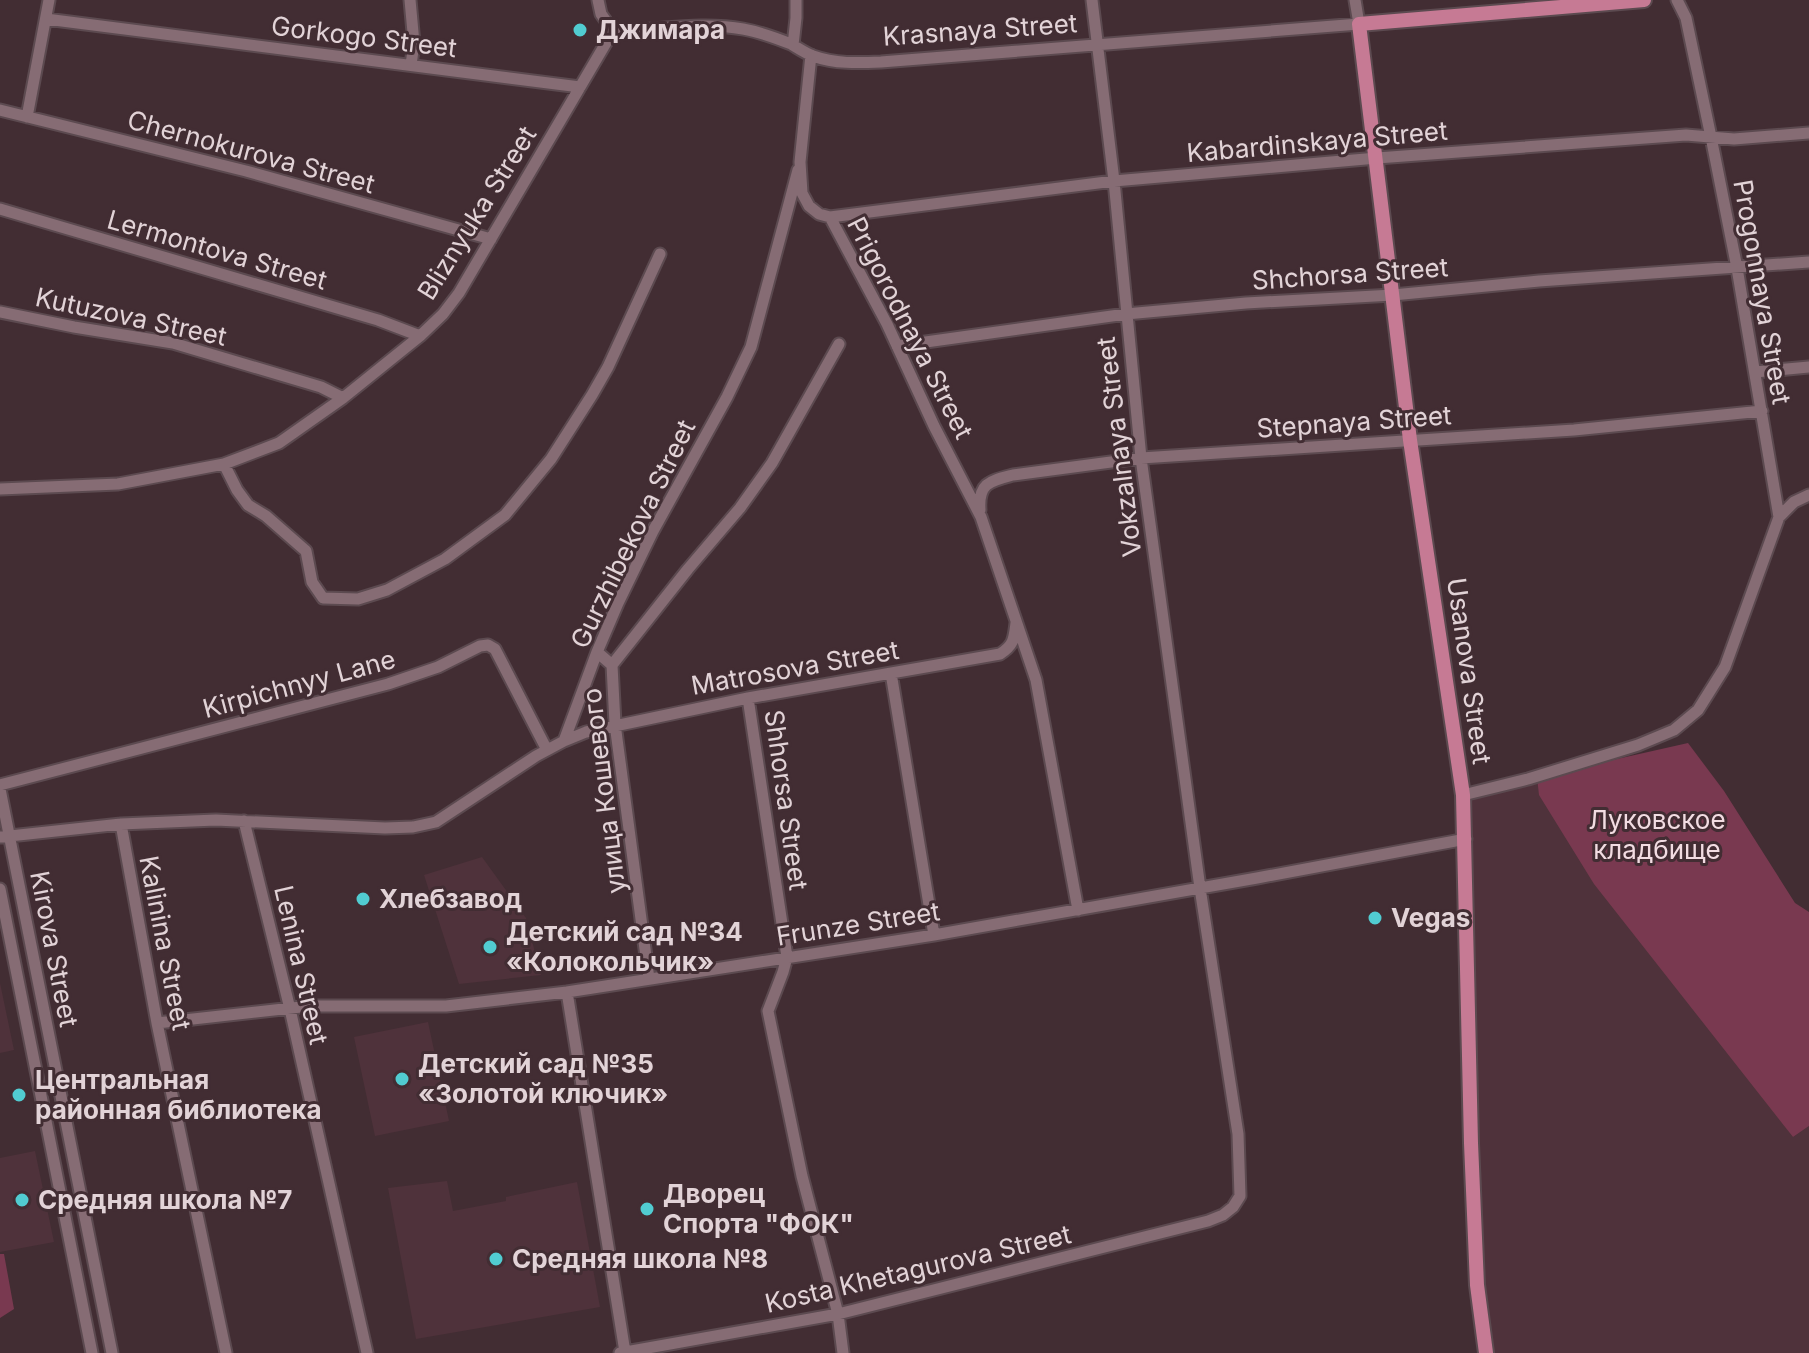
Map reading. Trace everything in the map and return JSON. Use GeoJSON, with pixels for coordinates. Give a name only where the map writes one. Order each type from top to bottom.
{"type":"FeatureCollection","features":[{"type":"Feature","properties":{"kind":"main road","name":"Krasnaya Street"},"geometry":{"type":"LineString","coordinates":[[1359,24],[1644,0]]}},
{"type":"Feature","properties":{"kind":"main road","name":"Usanova Street"},"geometry":{"type":"LineString","coordinates":[[1359,24],[1410,440],[1463,795],[1471,1143],[1477,1285],[1486,1353]]}},
{"type":"Feature","properties":{"kind":"street"},"geometry":{"type":"LineString","coordinates":[[27,117],[49,0]]}},
{"type":"Feature","properties":{"kind":"street"},"geometry":{"type":"LineString","coordinates":[[410,0],[414,43],[411,65]]}},
{"type":"Feature","properties":{"kind":"street"},"geometry":{"type":"LineString","coordinates":[[598,0],[601,14],[613,31]]}},
{"type":"Feature","properties":{"kind":"street"},"geometry":{"type":"LineString","coordinates":[[793,45],[796,0]]}},
{"type":"Feature","properties":{"kind":"street","name":"Vokzalnaya Street"},"geometry":{"type":"LineString","coordinates":[[1092,0],[1114,181],[1141,458],[1200,888],[1238,1134],[1240,1196],[1223,1215]]}},
{"type":"Feature","properties":{"kind":"street","name":"Usanova Street"},"geometry":{"type":"LineString","coordinates":[[1355,0],[1359,24]]}},
{"type":"Feature","properties":{"kind":"street","name":"Progonnaya Street"},"geometry":{"type":"LineString","coordinates":[[1463,795],[1528,779],[1638,745],[1674,730],[1698,710],[1725,667],[1779,517],[1737,268],[1686,18],[1677,0]]}},
{"type":"Feature","properties":{"kind":"street","name":"Gorkogo Street"},"geometry":{"type":"LineString","coordinates":[[46,19],[580,87]]}},
{"type":"Feature","properties":{"kind":"street","name":"Krasnaya Street"},"geometry":{"type":"LineString","coordinates":[[613,31],[712,26],[742,29],[767,35],[831,61],[881,62],[1359,24]]}},
{"type":"Feature","properties":{"kind":"street","name":"Bliznyuka Street"},"geometry":{"type":"LineString","coordinates":[[0,489],[118,484],[224,464],[279,443],[343,398],[420,336],[459,293],[613,31]]}},
{"type":"Feature","properties":{"kind":"street","name":"Prigorodnaya Street"},"geometry":{"type":"LineString","coordinates":[[811,55],[800,162],[802,193],[809,206],[819,214],[830,217],[981,517],[1036,680],[1078,910]]}},
{"type":"Feature","properties":{"kind":"street","name":"Chernokurova Street"},"geometry":{"type":"LineString","coordinates":[[0,110],[246,171],[491,239]]}},
{"type":"Feature","properties":{"kind":"street","name":"Kabardinskaya Street"},"geometry":{"type":"LineString","coordinates":[[830,217],[1114,181],[1377,158],[1686,135],[1734,139],[1809,133]]}},
{"type":"Feature","properties":{"kind":"street","name":"Gurzhibekova Street"},"geometry":{"type":"LineString","coordinates":[[564,741],[597,652],[653,531],[751,347],[800,162]]}},
{"type":"Feature","properties":{"kind":"street","name":"Lermontova Street"},"geometry":{"type":"LineString","coordinates":[[0,209],[378,320],[420,336]]}},
{"type":"Feature","properties":{"kind":"street"},"geometry":{"type":"LineString","coordinates":[[224,464],[248,505],[266,516],[306,551],[312,582],[323,598],[358,599],[387,590],[445,559],[505,515],[551,459],[608,367],[660,254]]}},
{"type":"Feature","properties":{"kind":"street","name":"Shchorsa Street"},"geometry":{"type":"LineString","coordinates":[[897,346],[1126,314],[1809,262]]}},
{"type":"Feature","properties":{"kind":"street","name":"Kutuzova Street"},"geometry":{"type":"LineString","coordinates":[[0,312],[173,343],[321,387],[343,398]]}},
{"type":"Feature","properties":{"kind":"street"},"geometry":{"type":"LineString","coordinates":[[612,665],[740,508],[772,463],[839,344]]}},
{"type":"Feature","properties":{"kind":"street"},"geometry":{"type":"LineString","coordinates":[[1755,372],[1809,367]]}},
{"type":"Feature","properties":{"kind":"street","name":"Stepnaya Street"},"geometry":{"type":"LineString","coordinates":[[981,517],[983,487],[994,480],[1013,475],[1141,458],[1574,430],[1762,411]]}},
{"type":"Feature","properties":{"kind":"street"},"geometry":{"type":"LineString","coordinates":[[1779,517],[1794,502],[1809,495]]}},
{"type":"Feature","properties":{"kind":"street","name":"Matrosova Street"},"geometry":{"type":"LineString","coordinates":[[564,741],[615,724],[1000,654],[1009,648],[1016,623]]}},
{"type":"Feature","properties":{"kind":"street","name":"Kirpichnyy Lane"},"geometry":{"type":"LineString","coordinates":[[0,787],[388,684],[488,645],[495,649],[547,750]]}},
{"type":"Feature","properties":{"kind":"street","name":"улица Кошевого"},"geometry":{"type":"LineString","coordinates":[[597,652],[612,665],[615,724],[649,979]]}},
{"type":"Feature","properties":{"kind":"street"},"geometry":{"type":"LineString","coordinates":[[891,673],[934,935]]}},
{"type":"Feature","properties":{"kind":"street","name":"Shhorsa Street"},"geometry":{"type":"LineString","coordinates":[[748,698],[787,957]]}},
{"type":"Feature","properties":{"kind":"street"},"geometry":{"type":"LineString","coordinates":[[5,836],[121,824],[216,820],[413,827],[436,822],[564,741]]}},
{"type":"Feature","properties":{"kind":"street","name":"Kirova Street"},"geometry":{"type":"LineString","coordinates":[[0,787],[5,836],[112,1353]]}},
{"type":"Feature","properties":{"kind":"street","name":"Lenina Street"},"geometry":{"type":"LineString","coordinates":[[244,821],[290,1009],[367,1353]]}},
{"type":"Feature","properties":{"kind":"street","name":"Kalinina Street"},"geometry":{"type":"LineString","coordinates":[[121,824],[157,1023],[226,1353]]}},
{"type":"Feature","properties":{"kind":"street","name":"Frunze Street"},"geometry":{"type":"LineString","coordinates":[[157,1023],[310,1006],[446,1006],[567,992],[934,935],[1466,839]]}},
{"type":"Feature","properties":{"kind":"street","name":"Kirova Street"},"geometry":{"type":"LineString","coordinates":[[0,889],[92,1353]]}},
{"type":"Feature","properties":{"kind":"street"},"geometry":{"type":"LineString","coordinates":[[787,957],[768,1011],[802,1176],[838,1314],[843,1353]]}},
{"type":"Feature","properties":{"kind":"street"},"geometry":{"type":"LineString","coordinates":[[567,992],[623,1353]]}},
{"type":"Feature","properties":{"kind":"street","name":"Kosta Khetagurova Street"},"geometry":{"type":"LineString","coordinates":[[623,1353],[838,1314],[1223,1215]]}},
{"type":"Feature","properties":{"kind":"street"},"geometry":{"type":"LineString","coordinates":[[70,1249],[90,1245]]}},
{"type":"Feature","properties":{"kind":"street"},"geometry":{"type":"LineString","coordinates":[[702,1339],[704,1353]]}},
{"type":"Feature","properties":{"kind":"shaded area"},"geometry":{"type":"Polygon","coordinates":[[[1537,777],[1793,1137],[1809,1126],[1809,1353],[1486,1353],[1463,795],[1537,777]]]}},
{"type":"Feature","properties":{"kind":"shaded area","name":"Детский сад №34 «Колокольчик»"},"geometry":{"type":"Polygon","coordinates":[[[482,857],[526,918],[541,975],[459,984],[424,875],[482,857]]]}},
{"type":"Feature","properties":{"kind":"shaded area"},"geometry":{"type":"Polygon","coordinates":[[[0,983],[14,1050],[0,1053],[0,983]]]}},
{"type":"Feature","properties":{"kind":"shaded area","name":"Детский сад №35 «Золотой ключик»"},"geometry":{"type":"Polygon","coordinates":[[[428,1022],[449,1121],[375,1136],[354,1037],[428,1022]]]}},
{"type":"Feature","properties":{"kind":"shaded area","name":"Средняя школа №7"},"geometry":{"type":"Polygon","coordinates":[[[35,1151],[54,1242],[0,1252],[0,1158],[35,1151]]]}},
{"type":"Feature","properties":{"kind":"shaded area","name":"Средняя школа №8"},"geometry":{"type":"Polygon","coordinates":[[[447,1181],[453,1211],[577,1182],[600,1307],[416,1339],[388,1188],[447,1181]]]}},
{"type":"Feature","properties":{"kind":"green space","name":"Луковское кладбище"},"geometry":{"type":"Polygon","coordinates":[[[1688,743],[1724,791],[1795,903],[1809,912],[1809,1126],[1793,1137],[1594,884],[1539,795],[1537,777],[1688,743]]]}},
{"type":"Feature","properties":{"kind":"green space"},"geometry":{"type":"Polygon","coordinates":[[[0,1254],[4,1254],[14,1309],[0,1318],[0,1254]]]}},
{"type":"Feature","properties":{"kind":"place","name":"Джимара"},"geometry":{"type":"Point","coordinates":[580,30]}},
{"type":"Feature","properties":{"kind":"place","name":"Хлебзавод"},"geometry":{"type":"Point","coordinates":[363,899]}},
{"type":"Feature","properties":{"kind":"place","name":"Vegas"},"geometry":{"type":"Point","coordinates":[1375,918]}},
{"type":"Feature","properties":{"kind":"place","name":"Детский сад №34 «Колокольчик»"},"geometry":{"type":"Point","coordinates":[490,947]}},
{"type":"Feature","properties":{"kind":"place","name":"Детский сад №35 «Золотой ключик»"},"geometry":{"type":"Point","coordinates":[402,1079]}},
{"type":"Feature","properties":{"kind":"place","name":"Центральная районная библиотека"},"geometry":{"type":"Point","coordinates":[19,1095]}},
{"type":"Feature","properties":{"kind":"place","name":"Средняя школа №7"},"geometry":{"type":"Point","coordinates":[22,1200]}},
{"type":"Feature","properties":{"kind":"place","name":"Дворец Спорта \"ФОК\""},"geometry":{"type":"Point","coordinates":[647,1209]}},
{"type":"Feature","properties":{"kind":"place","name":"Средняя школа №8"},"geometry":{"type":"Point","coordinates":[496,1259]}}]}
